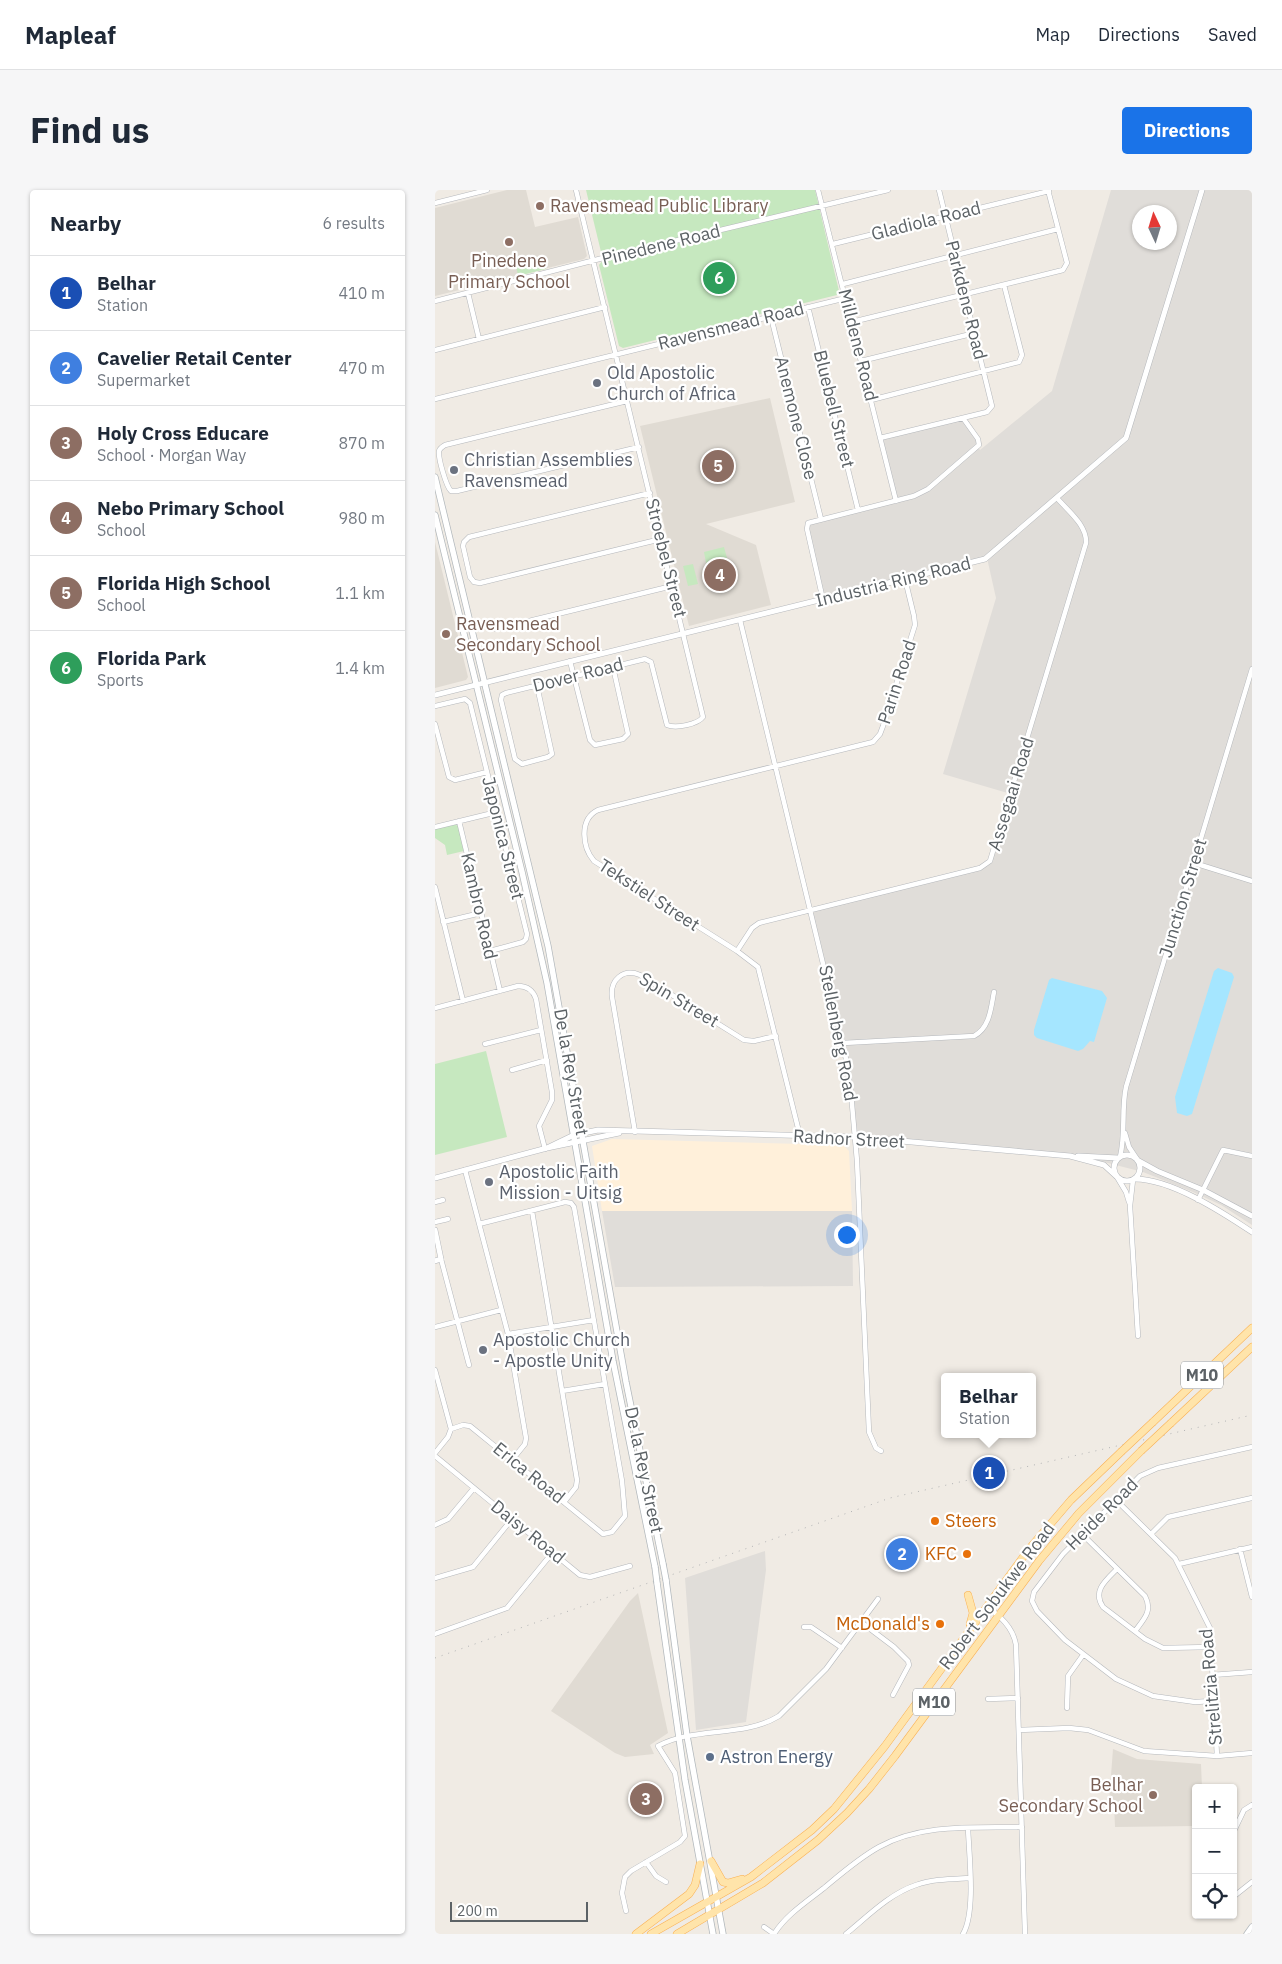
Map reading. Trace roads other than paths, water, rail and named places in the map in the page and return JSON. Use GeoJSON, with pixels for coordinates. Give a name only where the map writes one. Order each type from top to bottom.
{"type":"FeatureCollection","features":[{"type":"Feature","properties":{"kind":"main road","name":"De la Rey Street"},"geometry":{"type":"LineString","coordinates":[[435,477],[543,918],[556,983],[626,1382],[666,1580],[687,1736],[718,1897],[723,1934]]}},
{"type":"Feature","properties":{"kind":"main road","name":"De la Rey Street"},"geometry":{"type":"LineString","coordinates":[[435,515],[539,949],[574,1135],[618,1389],[655,1567],[679,1737],[713,1934]]}},
{"type":"Feature","properties":{"kind":"main road","name":"Robert Sobukwe Road"},"geometry":{"type":"LineString","coordinates":[[651,1934],[751,1877],[812,1830],[849,1792],[885,1746],[966,1633],[1047,1527],[1077,1494],[1252,1328]]}},
{"type":"Feature","properties":{"kind":"main road","name":"Robert Sobukwe Road"},"geometry":{"type":"LineString","coordinates":[[677,1934],[763,1884],[818,1840],[863,1797],[998,1614],[1079,1513],[1141,1451],[1252,1347]]}},
{"type":"Feature","properties":{"kind":"main road"},"geometry":{"type":"LineString","coordinates":[[966,1633],[973,1613],[967,1595]]}},
{"type":"Feature","properties":{"kind":"main road"},"geometry":{"type":"LineString","coordinates":[[711,1861],[721,1880],[725,1882],[751,1877]]}},
{"type":"Feature","properties":{"kind":"main road"},"geometry":{"type":"LineString","coordinates":[[636,1934],[689,1894],[695,1884],[700,1864]]}},
{"type":"Feature","properties":{"kind":"main road"},"geometry":{"type":"LineString","coordinates":[[1247,1934],[1252,1928]]}},
{"type":"Feature","properties":{"kind":"street"},"geometry":{"type":"LineString","coordinates":[[435,203],[487,190]]}},
{"type":"Feature","properties":{"kind":"street","name":"Stroebel Street"},"geometry":{"type":"LineString","coordinates":[[576,190],[704,713],[701,720],[674,727],[667,724],[649,660]]}},
{"type":"Feature","properties":{"kind":"street","name":"Milldene Road"},"geometry":{"type":"LineString","coordinates":[[818,190],[824,206],[896,501]]}},
{"type":"Feature","properties":{"kind":"street","name":"Pinedene Road"},"geometry":{"type":"LineString","coordinates":[[435,301],[594,262],[603,258],[888,190]]}},
{"type":"Feature","properties":{"kind":"street","name":"Parkdene Road"},"geometry":{"type":"LineString","coordinates":[[939,190],[993,404],[991,410],[987,412],[963,418]]}},
{"type":"Feature","properties":{"kind":"street","name":"Industria Ring Road"},"geometry":{"type":"LineString","coordinates":[[435,694],[985,559],[1126,438],[1201,190]]}},
{"type":"Feature","properties":{"kind":"street"},"geometry":{"type":"LineString","coordinates":[[852,322],[1061,271],[1066,267],[1067,263],[1049,191]]}},
{"type":"Feature","properties":{"kind":"street","name":"Gladiola Road"},"geometry":{"type":"LineString","coordinates":[[833,244],[1049,191]]}},
{"type":"Feature","properties":{"kind":"street"},"geometry":{"type":"LineString","coordinates":[[843,284],[1058,230]]}},
{"type":"Feature","properties":{"kind":"street"},"geometry":{"type":"LineString","coordinates":[[871,400],[1017,364],[1021,359],[1004,285]]}},
{"type":"Feature","properties":{"kind":"street"},"geometry":{"type":"LineString","coordinates":[[467,293],[479,339]]}},
{"type":"Feature","properties":{"kind":"street","name":"Ravensmead Road"},"geometry":{"type":"LineString","coordinates":[[435,399],[846,298]]}},
{"type":"Feature","properties":{"kind":"street"},"geometry":{"type":"LineString","coordinates":[[435,350],[605,307]]}},
{"type":"Feature","properties":{"kind":"street","name":"Bluebell Street"},"geometry":{"type":"LineString","coordinates":[[809,308],[859,510]]}},
{"type":"Feature","properties":{"kind":"street","name":"Anemone Close"},"geometry":{"type":"LineString","coordinates":[[771,317],[821,519]]}},
{"type":"Feature","properties":{"kind":"street"},"geometry":{"type":"LineString","coordinates":[[861,361],[975,333]]}},
{"type":"Feature","properties":{"kind":"street"},"geometry":{"type":"LineString","coordinates":[[627,401],[445,445],[439,453],[447,485],[451,491],[457,491],[639,447]]}},
{"type":"Feature","properties":{"kind":"street"},"geometry":{"type":"LineString","coordinates":[[823,600],[806,527],[809,522],[923,493],[978,447],[979,440],[963,418],[881,438]]}},
{"type":"Feature","properties":{"kind":"street"},"geometry":{"type":"LineString","coordinates":[[650,493],[469,538],[464,542],[464,552],[472,580],[480,583],[661,539]]}},
{"type":"Feature","properties":{"kind":"street","name":"Assegaai Road"},"geometry":{"type":"LineString","coordinates":[[737,951],[750,930],[757,924],[980,868],[991,859],[1086,543],[1086,535],[1082,527],[1057,498]]}},
{"type":"Feature","properties":{"kind":"street","name":"Parin Road"},"geometry":{"type":"LineString","coordinates":[[775,767],[867,745],[877,739],[883,726],[915,625],[905,579]]}},
{"type":"Feature","properties":{"kind":"street"},"geometry":{"type":"LineString","coordinates":[[496,629],[672,586]]}},
{"type":"Feature","properties":{"kind":"street","name":"Stellenberg Road"},"geometry":{"type":"LineString","coordinates":[[740,620],[843,1043],[851,1093],[855,1137],[869,1432],[876,1448],[881,1451]]}},
{"type":"Feature","properties":{"kind":"street","name":"Dover Road"},"geometry":{"type":"LineString","coordinates":[[537,686],[552,754],[548,758],[521,764],[515,759],[501,700],[502,695],[506,693],[645,659],[649,660]]}},
{"type":"Feature","properties":{"kind":"street"},"geometry":{"type":"LineString","coordinates":[[571,661],[592,743],[598,745],[623,739],[627,737],[628,732],[613,667]]}},
{"type":"Feature","properties":{"kind":"street","name":"Junction Street"},"geometry":{"type":"LineString","coordinates":[[1119,1157],[1124,1130],[1123,1105],[1126,1087],[1252,669]]}},
{"type":"Feature","properties":{"kind":"street","name":"Japonica Street"},"geometry":{"type":"LineString","coordinates":[[435,706],[463,699],[468,700],[470,703],[527,936],[523,942],[490,951]]}},
{"type":"Feature","properties":{"kind":"street"},"geometry":{"type":"LineString","coordinates":[[435,724],[450,779],[455,780],[487,772]]}},
{"type":"Feature","properties":{"kind":"street"},"geometry":{"type":"LineString","coordinates":[[435,752],[442,751]]}},
{"type":"Feature","properties":{"kind":"street","name":"Tekstiel Street"},"geometry":{"type":"LineString","coordinates":[[775,767],[599,810],[589,816],[584,828],[589,853],[594,861],[737,951],[753,962],[760,970],[800,1136]]}},
{"type":"Feature","properties":{"kind":"street"},"geometry":{"type":"LineString","coordinates":[[435,827],[497,812]]}},
{"type":"Feature","properties":{"kind":"street","name":"Kambro Road"},"geometry":{"type":"LineString","coordinates":[[459,821],[500,991]]}},
{"type":"Feature","properties":{"kind":"street"},"geometry":{"type":"LineString","coordinates":[[1194,862],[1252,881]]}},
{"type":"Feature","properties":{"kind":"street"},"geometry":{"type":"LineString","coordinates":[[435,887],[463,1000]]}},
{"type":"Feature","properties":{"kind":"street"},"geometry":{"type":"LineString","coordinates":[[443,922],[481,913]]}},
{"type":"Feature","properties":{"kind":"street","name":"Spin Street"},"geometry":{"type":"LineString","coordinates":[[635,1132],[612,997],[612,986],[618,977],[629,973],[640,975],[744,1040],[754,1041],[776,1036]]}},
{"type":"Feature","properties":{"kind":"street"},"geometry":{"type":"LineString","coordinates":[[435,1008],[521,986],[531,990],[536,999],[553,1097],[539,1126],[546,1149],[435,1178]]}},
{"type":"Feature","properties":{"kind":"street"},"geometry":{"type":"LineString","coordinates":[[843,1043],[975,1035],[982,1031],[985,1025],[994,992]]}},
{"type":"Feature","properties":{"kind":"street"},"geometry":{"type":"LineString","coordinates":[[485,1044],[541,1030]]}},
{"type":"Feature","properties":{"kind":"street"},"geometry":{"type":"LineString","coordinates":[[512,1070],[547,1060]]}},
{"type":"Feature","properties":{"kind":"street","name":"Radnor Street"},"geometry":{"type":"LineString","coordinates":[[546,1149],[582,1132],[598,1130],[855,1137],[1070,1156],[1119,1157]]}},
{"type":"Feature","properties":{"kind":"street","name":"Junction Street"},"geometry":{"type":"LineString","coordinates":[[1124,1130],[1129,1147],[1137,1159]]}},
{"type":"Feature","properties":{"kind":"street","name":"Radnor Street"},"geometry":{"type":"LineString","coordinates":[[546,1149],[609,1134],[628,1132]]}},
{"type":"Feature","properties":{"kind":"street"},"geometry":{"type":"LineString","coordinates":[[1198,1200],[1223,1150],[1252,1156]]}},
{"type":"Feature","properties":{"kind":"street"},"geometry":{"type":"LineString","coordinates":[[1130,1206],[1126,1192],[1114,1167],[1119,1157],[1128,1155],[1157,1171],[1203,1190],[1252,1216]]}},
{"type":"Feature","properties":{"kind":"street","name":"Radnor Street"},"geometry":{"type":"LineString","coordinates":[[1070,1156],[1104,1165],[1117,1176]]}},
{"type":"Feature","properties":{"kind":"street"},"geometry":{"type":"LineString","coordinates":[[1137,1159],[1140,1170],[1134,1179],[1130,1206],[1138,1336]]}},
{"type":"Feature","properties":{"kind":"street"},"geometry":{"type":"LineString","coordinates":[[465,1170],[508,1334],[526,1440],[512,1460]]}},
{"type":"Feature","properties":{"kind":"street"},"geometry":{"type":"LineString","coordinates":[[1117,1176],[1125,1181],[1134,1179],[1153,1181],[1198,1200],[1252,1232]]}},
{"type":"Feature","properties":{"kind":"street"},"geometry":{"type":"LineString","coordinates":[[435,1202],[443,1200]]}},
{"type":"Feature","properties":{"kind":"street"},"geometry":{"type":"LineString","coordinates":[[479,1224],[565,1202],[573,1205],[605,1384],[562,1391]]}},
{"type":"Feature","properties":{"kind":"street"},"geometry":{"type":"LineString","coordinates":[[532,1211],[577,1482],[575,1489],[565,1502]]}},
{"type":"Feature","properties":{"kind":"street"},"geometry":{"type":"LineString","coordinates":[[435,1222],[448,1218]]}},
{"type":"Feature","properties":{"kind":"street"},"geometry":{"type":"LineString","coordinates":[[435,1230],[469,1365]]}},
{"type":"Feature","properties":{"kind":"street"},"geometry":{"type":"LineString","coordinates":[[435,1260],[441,1259]]}},
{"type":"Feature","properties":{"kind":"street"},"geometry":{"type":"LineString","coordinates":[[435,1327],[501,1310]]}},
{"type":"Feature","properties":{"kind":"street"},"geometry":{"type":"LineString","coordinates":[[508,1334],[593,1320]]}},
{"type":"Feature","properties":{"kind":"street"},"geometry":{"type":"LineString","coordinates":[[435,1370],[451,1429],[435,1454]]}},
{"type":"Feature","properties":{"kind":"street","name":"Erica Road"},"geometry":{"type":"LineString","coordinates":[[451,1429],[463,1424],[470,1426],[603,1534],[612,1532],[624,1518],[626,1512],[605,1384]]}},
{"type":"Feature","properties":{"kind":"street","name":"Heide Road"},"geometry":{"type":"LineString","coordinates":[[1083,1655],[1065,1640],[1037,1611],[1033,1604],[1034,1592],[1057,1562],[1135,1479],[1153,1470],[1252,1447]]}},
{"type":"Feature","properties":{"kind":"street","name":"Daisy Road"},"geometry":{"type":"LineString","coordinates":[[435,1454],[584,1577],[602,1575],[630,1566]]}},
{"type":"Feature","properties":{"kind":"street"},"geometry":{"type":"LineString","coordinates":[[435,1525],[448,1519],[474,1488]]}},
{"type":"Feature","properties":{"kind":"street"},"geometry":{"type":"LineString","coordinates":[[1151,1534],[1168,1517],[1252,1498]]}},
{"type":"Feature","properties":{"kind":"street","name":"Strelitzia Road"},"geometry":{"type":"LineString","coordinates":[[1115,1500],[1170,1552],[1179,1564],[1210,1628],[1217,1756]]}},
{"type":"Feature","properties":{"kind":"street"},"geometry":{"type":"LineString","coordinates":[[435,1578],[473,1568],[513,1519]]}},
{"type":"Feature","properties":{"kind":"street"},"geometry":{"type":"LineString","coordinates":[[1082,1534],[1148,1601],[1147,1616],[1135,1631]]}},
{"type":"Feature","properties":{"kind":"street"},"geometry":{"type":"LineString","coordinates":[[1179,1564],[1252,1547]]}},
{"type":"Feature","properties":{"kind":"street"},"geometry":{"type":"LineString","coordinates":[[1240,1549],[1252,1597]]}},
{"type":"Feature","properties":{"kind":"street"},"geometry":{"type":"LineString","coordinates":[[435,1634],[507,1608],[553,1552]]}},
{"type":"Feature","properties":{"kind":"street"},"geometry":{"type":"LineString","coordinates":[[1117,1569],[1099,1591],[1100,1602],[1103,1607],[1145,1639],[1163,1648],[1211,1647]]}},
{"type":"Feature","properties":{"kind":"street"},"geometry":{"type":"LineString","coordinates":[[626,1911],[622,1893],[625,1876],[680,1842],[685,1836],[675,1773],[658,1746],[679,1737],[751,1726],[769,1721],[793,1703],[820,1676],[878,1599]]}},
{"type":"Feature","properties":{"kind":"street"},"geometry":{"type":"LineString","coordinates":[[986,1606],[998,1614],[1010,1628],[1015,1639],[1025,1934]]}},
{"type":"Feature","properties":{"kind":"street"},"geometry":{"type":"LineString","coordinates":[[861,1622],[894,1647],[909,1664],[893,1695]]}},
{"type":"Feature","properties":{"kind":"street"},"geometry":{"type":"LineString","coordinates":[[805,1627],[811,1627],[842,1648]]}},
{"type":"Feature","properties":{"kind":"street"},"geometry":{"type":"LineString","coordinates":[[1067,1708],[1068,1676],[1083,1655],[1116,1680],[1153,1696],[1195,1702],[1213,1701]]}},
{"type":"Feature","properties":{"kind":"street"},"geometry":{"type":"LineString","coordinates":[[1212,1674],[1252,1672]]}},
{"type":"Feature","properties":{"kind":"street"},"geometry":{"type":"LineString","coordinates":[[988,1699],[1018,1698]]}},
{"type":"Feature","properties":{"kind":"street"},"geometry":{"type":"LineString","coordinates":[[1019,1730],[1079,1728],[1100,1733],[1144,1751],[1217,1756],[1252,1753]]}},
{"type":"Feature","properties":{"kind":"street"},"geometry":{"type":"LineString","coordinates":[[1235,1829],[1244,1810],[1252,1805]]}},
{"type":"Feature","properties":{"kind":"street"},"geometry":{"type":"LineString","coordinates":[[764,1927],[774,1934],[782,1922],[793,1912],[861,1859],[881,1846],[916,1833],[936,1829],[1022,1827]]}},
{"type":"Feature","properties":{"kind":"street"},"geometry":{"type":"LineString","coordinates":[[963,1934],[969,1916],[968,1828]]}},
{"type":"Feature","properties":{"kind":"street"},"geometry":{"type":"LineString","coordinates":[[646,1862],[656,1876],[666,1882]]}},
{"type":"Feature","properties":{"kind":"street"},"geometry":{"type":"LineString","coordinates":[[846,1934],[886,1902],[908,1888],[934,1880],[969,1878]]}},
{"type":"Feature","properties":{"kind":"street"},"geometry":{"type":"LineString","coordinates":[[1237,1894],[1252,1882]]}},
{"type":"Feature","properties":{"kind":"water"},"geometry":{"type":"Polygon","coordinates":[[[1218,968],[1232,973],[1234,977],[1192,1114],[1187,1116],[1177,1113],[1175,1097],[1214,971],[1218,968]]]}},
{"type":"Feature","properties":{"kind":"water"},"geometry":{"type":"Polygon","coordinates":[[[1052,978],[1102,991],[1107,998],[1094,1042],[1090,1041],[1083,1049],[1078,1051],[1037,1038],[1034,1035],[1049,980],[1052,978]]]}},
{"type":"Feature","properties":{"kind":"railway"},"geometry":{"type":"LineString","coordinates":[[435,1658],[890,1498],[1252,1415]]}},
{"type":"Feature","properties":{"kind":"place","name":"Ravensmead Public Library"},"geometry":{"type":"Point","coordinates":[540,206]}},
{"type":"Feature","properties":{"kind":"place","name":"Pinedene Primary School"},"geometry":{"type":"Point","coordinates":[509,242]}},
{"type":"Feature","properties":{"kind":"place","name":"Florida Park"},"geometry":{"type":"Point","coordinates":[719,278]}},
{"type":"Feature","properties":{"kind":"place","name":"Old Apostolic Church of Africa"},"geometry":{"type":"Point","coordinates":[597,383]}},
{"type":"Feature","properties":{"kind":"place","name":"Florida High School"},"geometry":{"type":"Point","coordinates":[718,466]}},
{"type":"Feature","properties":{"kind":"place","name":"Christian Assemblies Ravensmead"},"geometry":{"type":"Point","coordinates":[454,470]}},
{"type":"Feature","properties":{"kind":"place","name":"Nebo Primary School"},"geometry":{"type":"Point","coordinates":[720,575]}},
{"type":"Feature","properties":{"kind":"place","name":"Ravensmead Secondary School"},"geometry":{"type":"Point","coordinates":[446,634]}},
{"type":"Feature","properties":{"kind":"place","name":"Apostolic Faith Mission - Uitsig"},"geometry":{"type":"Point","coordinates":[489,1182]}},
{"type":"Feature","properties":{"kind":"place","name":"Apostolic Church - Apostle Unity"},"geometry":{"type":"Point","coordinates":[483,1350]}},
{"type":"Feature","properties":{"kind":"place","name":"Belhar"},"geometry":{"type":"Point","coordinates":[989,1473]}},
{"type":"Feature","properties":{"kind":"place","name":"Steers"},"geometry":{"type":"Point","coordinates":[935,1521]}},
{"type":"Feature","properties":{"kind":"place","name":"Cavelier Retail Center"},"geometry":{"type":"Point","coordinates":[902,1554]}},
{"type":"Feature","properties":{"kind":"place","name":"KFC"},"geometry":{"type":"Point","coordinates":[967,1554]}},
{"type":"Feature","properties":{"kind":"place","name":"McDonald's"},"geometry":{"type":"Point","coordinates":[940,1624]}},
{"type":"Feature","properties":{"kind":"place","name":"Astron Energy"},"geometry":{"type":"Point","coordinates":[710,1757]}},
{"type":"Feature","properties":{"kind":"place","name":"Belhar Secondary School"},"geometry":{"type":"Point","coordinates":[1153,1795]}},
{"type":"Feature","properties":{"kind":"place","name":"Holy Cross Educare"},"geometry":{"type":"Point","coordinates":[646,1799]}}]}
